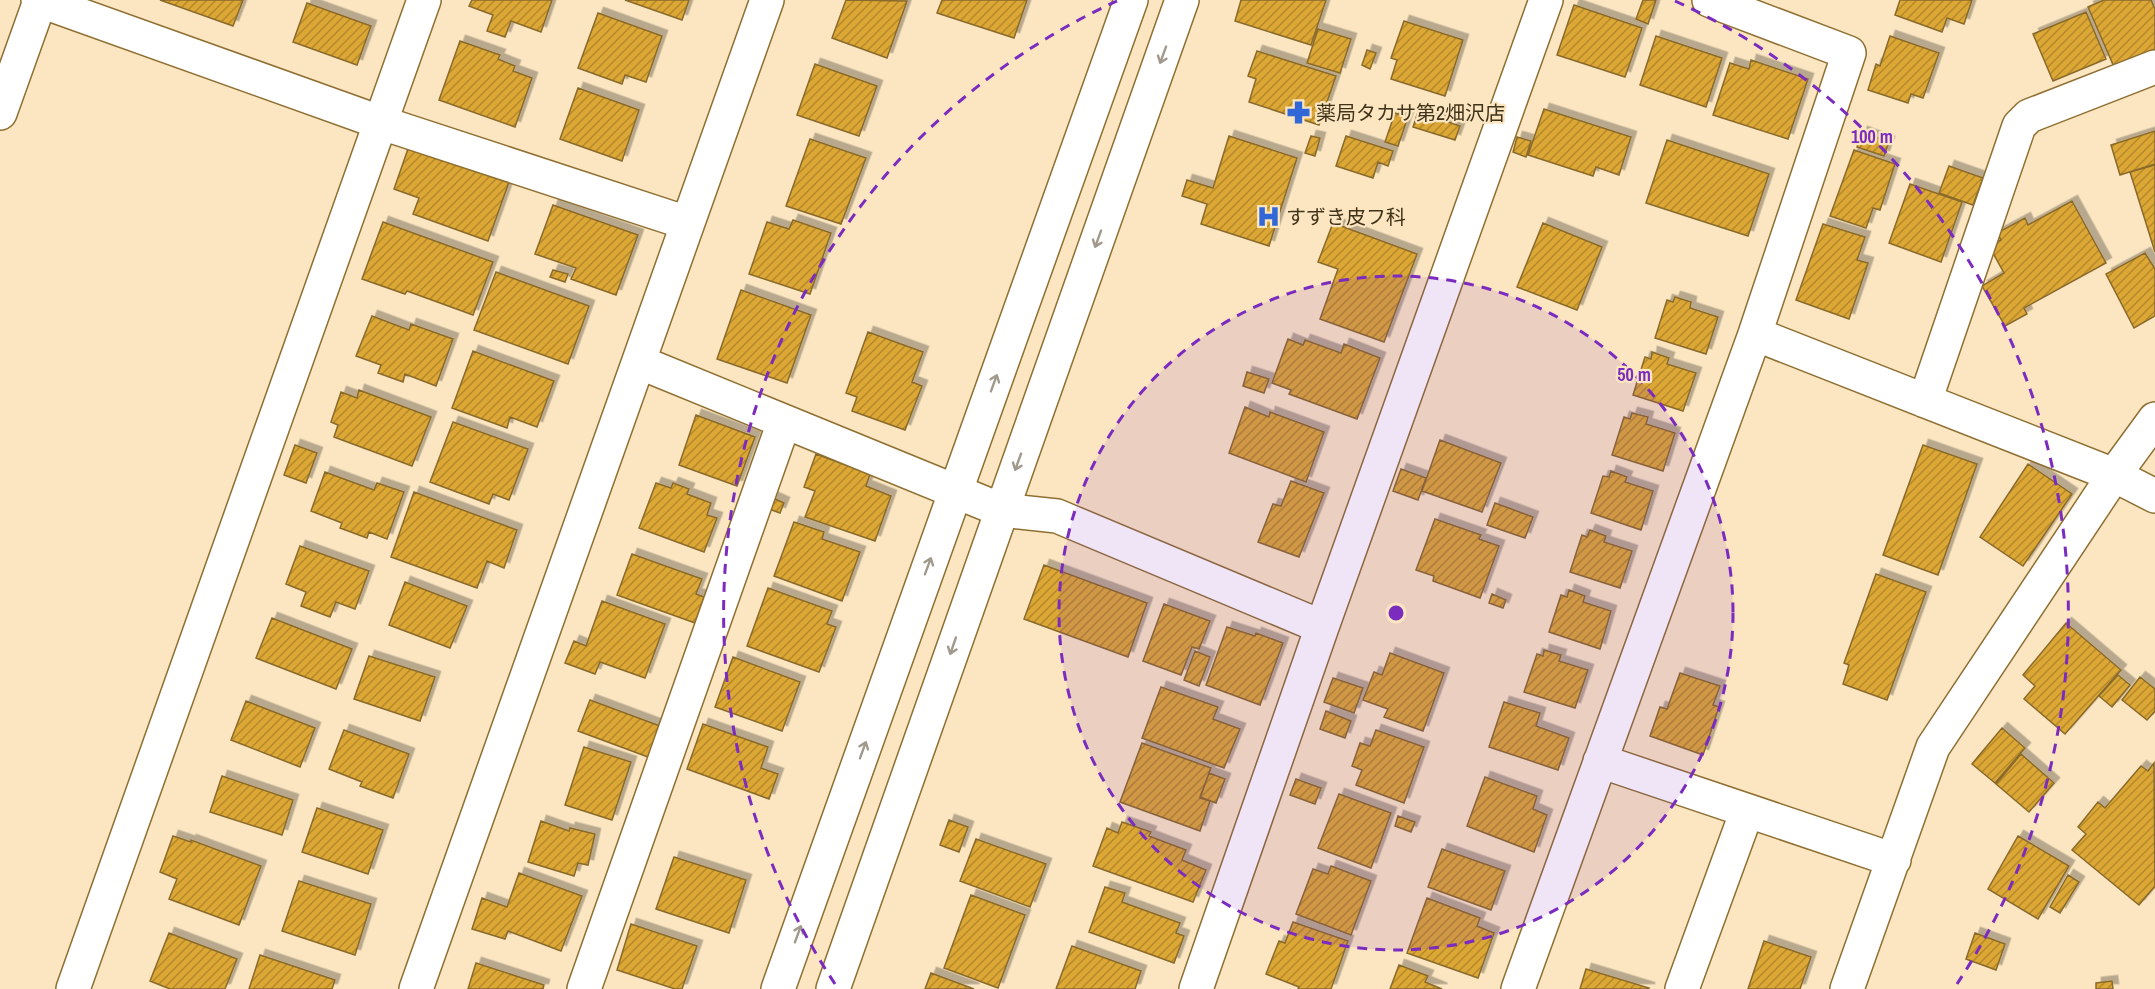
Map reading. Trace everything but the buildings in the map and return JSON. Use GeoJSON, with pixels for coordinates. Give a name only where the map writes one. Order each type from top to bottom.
{"type":"FeatureCollection","features":[{"type":"Feature","properties":{"kind":"street"},"geometry":{"type":"LineString","coordinates":[[0,113],[39,0],[96,10],[382,123],[687,223]]}},
{"type":"Feature","properties":{"kind":"street"},"geometry":{"type":"LineString","coordinates":[[73,989],[424,0]]}},
{"type":"Feature","properties":{"kind":"street"},"geometry":{"type":"LineString","coordinates":[[416,989],[767,0]]}},
{"type":"Feature","properties":{"kind":"street"},"geometry":{"type":"LineString","coordinates":[[778,989],[1131,0]]}},
{"type":"Feature","properties":{"kind":"street"},"geometry":{"type":"LineString","coordinates":[[832,989],[1182,0]]}},
{"type":"Feature","properties":{"kind":"street"},"geometry":{"type":"LineString","coordinates":[[1196,989],[1322,627],[1546,0]]}},
{"type":"Feature","properties":{"kind":"street"},"geometry":{"type":"LineString","coordinates":[[1518,989],[1755,334],[1849,53],[1709,0]]}},
{"type":"Feature","properties":{"kind":"street"},"geometry":{"type":"LineString","coordinates":[[1925,401],[2019,126],[2029,116],[2155,67]]}},
{"type":"Feature","properties":{"kind":"street"},"geometry":{"type":"LineString","coordinates":[[1755,334],[2114,475],[2155,496]]}},
{"type":"Feature","properties":{"kind":"street"},"geometry":{"type":"LineString","coordinates":[[639,362],[1001,510],[1057,516],[1322,627]]}},
{"type":"Feature","properties":{"kind":"street"},"geometry":{"type":"LineString","coordinates":[[1847,989],[1933,747],[2114,475],[2155,419]]}},
{"type":"Feature","properties":{"kind":"street"},"geometry":{"type":"LineString","coordinates":[[584,989],[784,422]]}},
{"type":"Feature","properties":{"kind":"street"},"geometry":{"type":"LineString","coordinates":[[1600,761],[1894,860]]}},
{"type":"Feature","properties":{"kind":"street"},"geometry":{"type":"LineString","coordinates":[[1682,989],[1747,811]]}},
{"type":"Feature","properties":{"kind":"place","name":"薬局タカサ第2畑沢店"},"geometry":{"type":"Point","coordinates":[1298,112]}},
{"type":"Feature","properties":{"kind":"place","name":"すずき皮フ科"},"geometry":{"type":"Point","coordinates":[1268,216]}}]}
